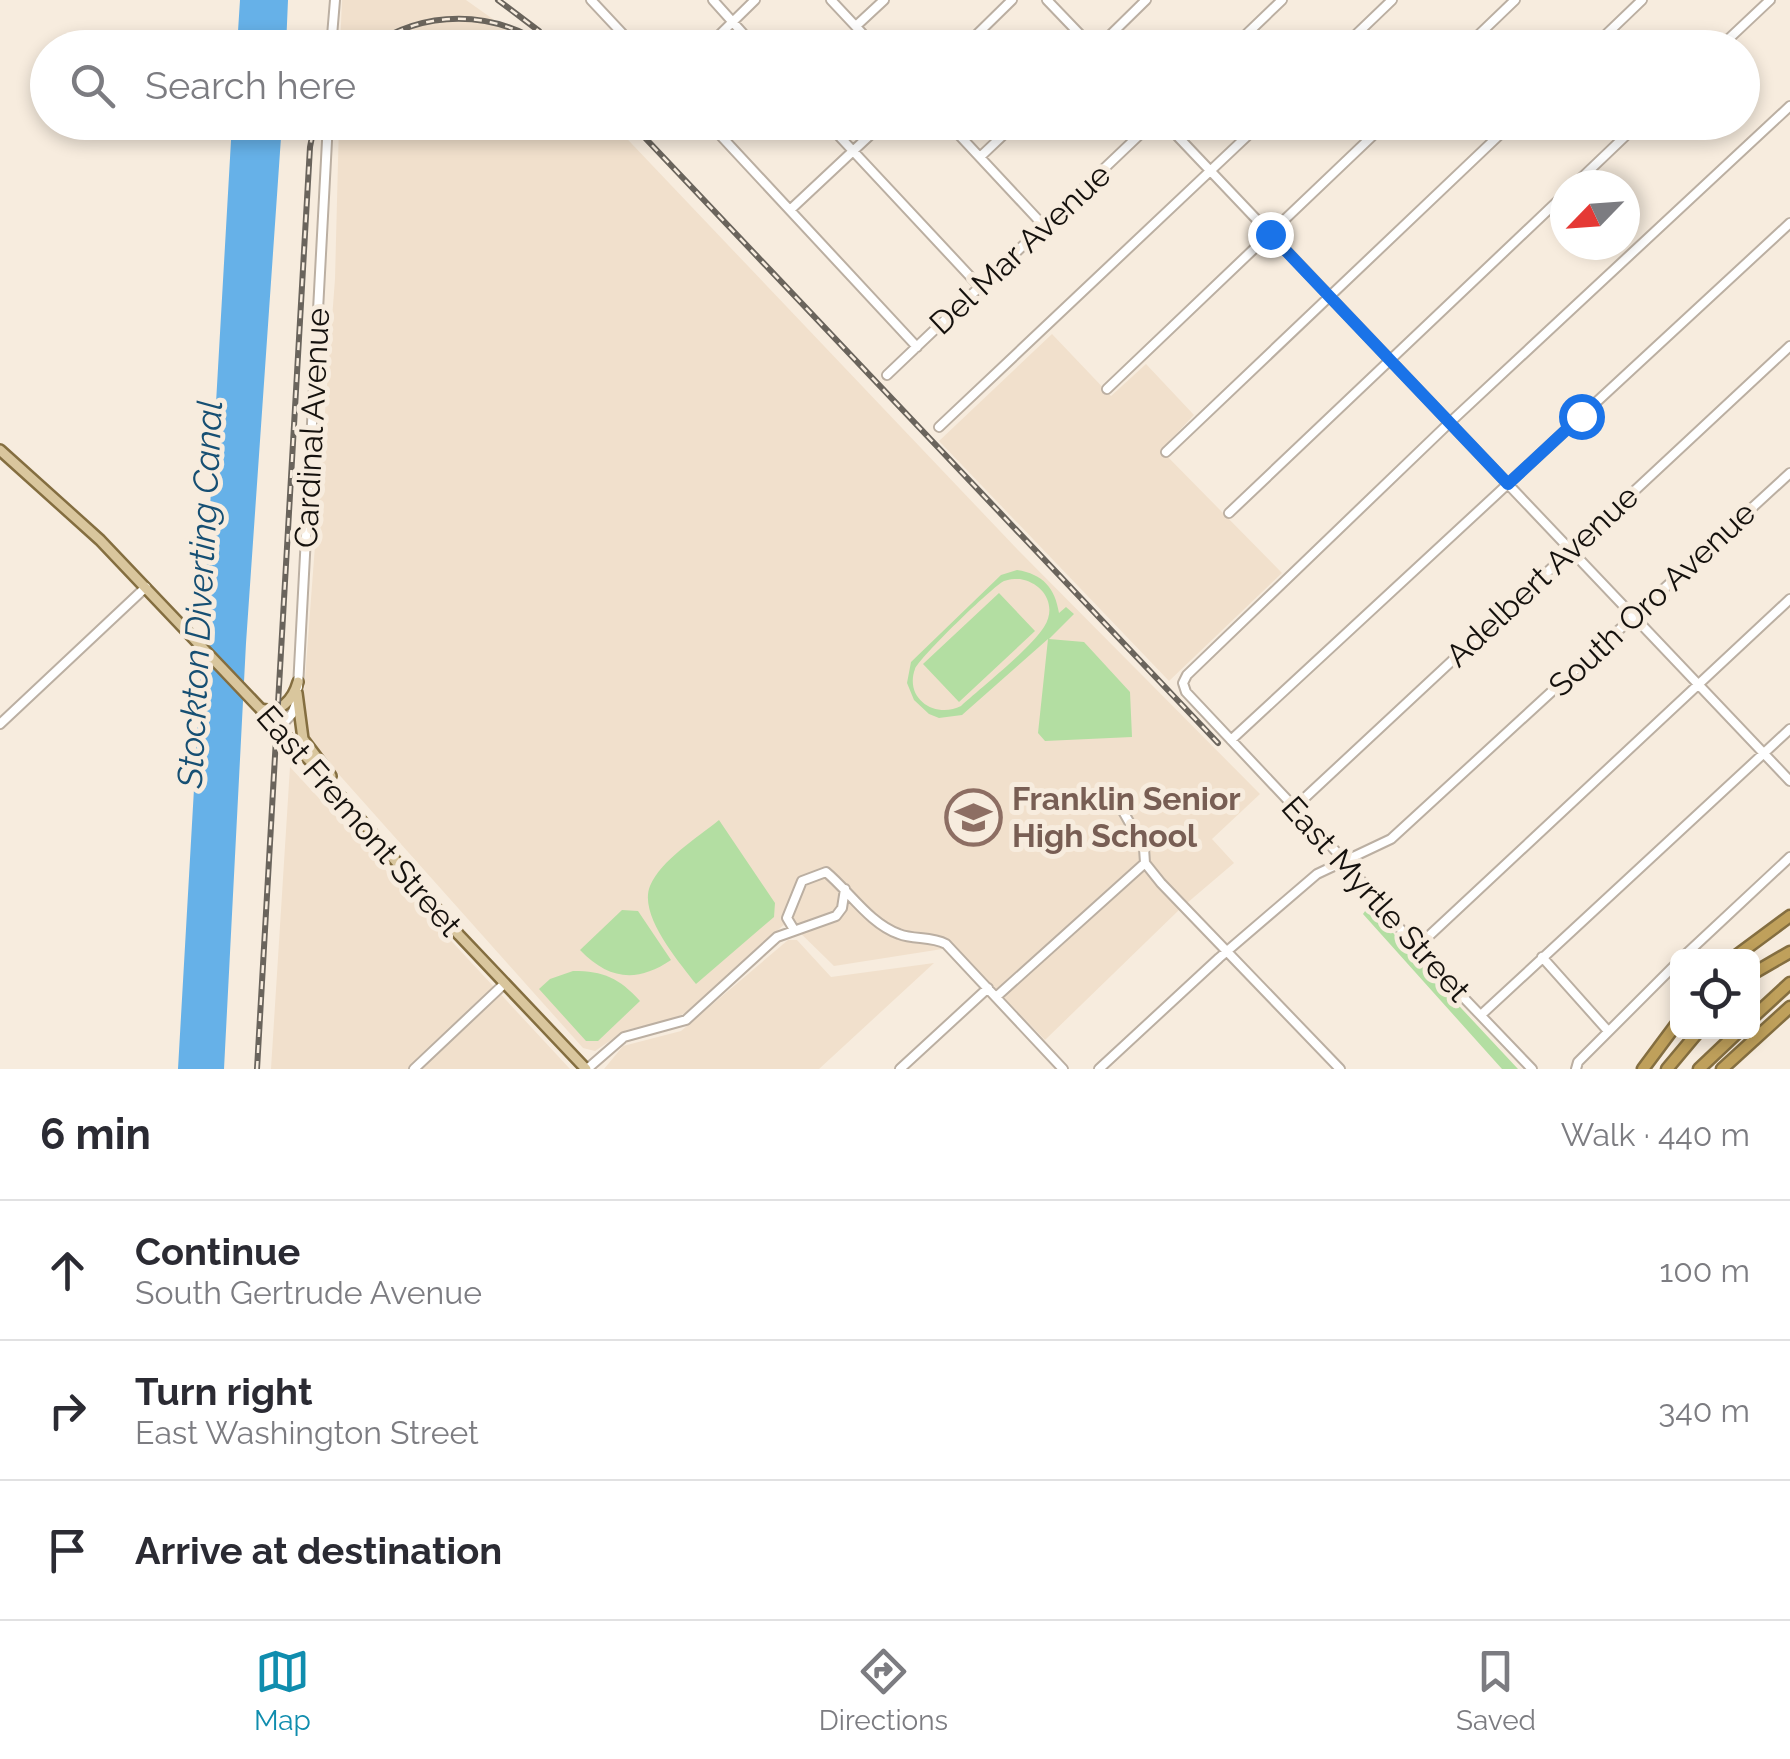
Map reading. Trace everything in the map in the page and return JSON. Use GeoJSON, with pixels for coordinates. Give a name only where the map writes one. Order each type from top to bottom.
{"type":"FeatureCollection","features":[{"type":"Feature","properties":{"kind":"highway"},"geometry":{"type":"LineString","coordinates":[[1745,949],[1790,916]]}},
{"type":"Feature","properties":{"kind":"highway"},"geometry":{"type":"LineString","coordinates":[[1760,969],[1790,952]]}},
{"type":"Feature","properties":{"kind":"highway"},"geometry":{"type":"LineString","coordinates":[[1760,1010],[1790,982]]}},
{"type":"Feature","properties":{"kind":"highway"},"geometry":{"type":"LineString","coordinates":[[1722,1069],[1790,1007]]}},
{"type":"Feature","properties":{"kind":"highway"},"geometry":{"type":"LineString","coordinates":[[1643,1069],[1670,1033]]}},
{"type":"Feature","properties":{"kind":"highway"},"geometry":{"type":"LineString","coordinates":[[1668,1069],[1692,1039]]}},
{"type":"Feature","properties":{"kind":"highway"},"geometry":{"type":"LineString","coordinates":[[1699,1069],[1731,1039]]}},
{"type":"Feature","properties":{"kind":"main road","name":"East Fremont Street"},"geometry":{"type":"LineString","coordinates":[[0,450],[88,529],[279,728],[504,984],[586,1069]]}},
{"type":"Feature","properties":{"kind":"main road"},"geometry":{"type":"LineString","coordinates":[[258,706],[275,710],[286,704],[298,688]]}},
{"type":"Feature","properties":{"kind":"main road"},"geometry":{"type":"LineString","coordinates":[[298,688],[303,739],[355,811]]}},
{"type":"Feature","properties":{"kind":"street"},"geometry":{"type":"LineString","coordinates":[[332,30],[335,0]]}},
{"type":"Feature","properties":{"kind":"street"},"geometry":{"type":"LineString","coordinates":[[591,0],[619,30]]}},
{"type":"Feature","properties":{"kind":"street"},"geometry":{"type":"LineString","coordinates":[[712,0],[740,30]]}},
{"type":"Feature","properties":{"kind":"street"},"geometry":{"type":"LineString","coordinates":[[725,30],[755,0]]}},
{"type":"Feature","properties":{"kind":"street"},"geometry":{"type":"LineString","coordinates":[[831,0],[860,30]]}},
{"type":"Feature","properties":{"kind":"street"},"geometry":{"type":"LineString","coordinates":[[856,26],[884,0]]}},
{"type":"Feature","properties":{"kind":"street"},"geometry":{"type":"LineString","coordinates":[[981,30],[1012,0]]}},
{"type":"Feature","properties":{"kind":"street"},"geometry":{"type":"LineString","coordinates":[[1047,0],[1077,30]]}},
{"type":"Feature","properties":{"kind":"street"},"geometry":{"type":"LineString","coordinates":[[1114,30],[1146,0]]}},
{"type":"Feature","properties":{"kind":"street"},"geometry":{"type":"LineString","coordinates":[[1361,30],[1392,0]]}},
{"type":"Feature","properties":{"kind":"street"},"geometry":{"type":"LineString","coordinates":[[1484,30],[1515,0]]}},
{"type":"Feature","properties":{"kind":"street"},"geometry":{"type":"LineString","coordinates":[[1611,30],[1642,0]]}},
{"type":"Feature","properties":{"kind":"street"},"geometry":{"type":"LineString","coordinates":[[1738,30],[1770,0]]}},
{"type":"Feature","properties":{"kind":"street"},"geometry":{"type":"LineString","coordinates":[[1250,30],[1278,1]]}},
{"type":"Feature","properties":{"kind":"street"},"geometry":{"type":"LineString","coordinates":[[1760,134],[1790,106]]}},
{"type":"Feature","properties":{"kind":"street","name":"Cardinal Avenue"},"geometry":{"type":"LineString","coordinates":[[279,728],[292,714],[298,688],[327,140]]}},
{"type":"Feature","properties":{"kind":"street"},"geometry":{"type":"LineString","coordinates":[[725,140],[917,347]]}},
{"type":"Feature","properties":{"kind":"street"},"geometry":{"type":"LineString","coordinates":[[842,140],[980,287]]}},
{"type":"Feature","properties":{"kind":"street"},"geometry":{"type":"LineString","coordinates":[[790,210],[865,140]]}},
{"type":"Feature","properties":{"kind":"street"},"geometry":{"type":"LineString","coordinates":[[964,140],[1044,226]]}},
{"type":"Feature","properties":{"kind":"street"},"geometry":{"type":"LineString","coordinates":[[980,158],[998,140]]}},
{"type":"Feature","properties":{"kind":"street","name":"Del Mar Avenue"},"geometry":{"type":"LineString","coordinates":[[887,375],[1134,140]]}},
{"type":"Feature","properties":{"kind":"street"},"geometry":{"type":"LineString","coordinates":[[1181,140],[1790,781]]}},
{"type":"Feature","properties":{"kind":"street"},"geometry":{"type":"LineString","coordinates":[[939,427],[1243,140]]}},
{"type":"Feature","properties":{"kind":"street"},"geometry":{"type":"LineString","coordinates":[[1107,389],[1367,140]]}},
{"type":"Feature","properties":{"kind":"street"},"geometry":{"type":"LineString","coordinates":[[1166,452],[1493,140]]}},
{"type":"Feature","properties":{"kind":"street"},"geometry":{"type":"LineString","coordinates":[[1590,170],[1621,140]]}},
{"type":"Feature","properties":{"kind":"street"},"geometry":{"type":"LineString","coordinates":[[1450,423],[1754,140]]}},
{"type":"Feature","properties":{"kind":"street"},"geometry":{"type":"LineString","coordinates":[[1229,513],[1550,208]]}},
{"type":"Feature","properties":{"kind":"street"},"geometry":{"type":"LineString","coordinates":[[1231,740],[1790,222]]}},
{"type":"Feature","properties":{"kind":"street","name":"Adelbert Avenue"},"geometry":{"type":"LineString","coordinates":[[1295,807],[1790,346]]}},
{"type":"Feature","properties":{"kind":"street","name":"East Myrtle Street"},"geometry":{"type":"LineString","coordinates":[[1450,423],[1186,675],[1183,683],[1186,692],[1346,862],[1416,948],[1532,1069]]}},
{"type":"Feature","properties":{"kind":"street","name":"South Oro Avenue"},"geometry":{"type":"LineString","coordinates":[[1100,1069],[1227,951],[1318,874],[1390,839],[1790,473]]}},
{"type":"Feature","properties":{"kind":"street"},"geometry":{"type":"LineString","coordinates":[[0,724],[146,588]]}},
{"type":"Feature","properties":{"kind":"street"},"geometry":{"type":"LineString","coordinates":[[1416,948],[1790,599]]}},
{"type":"Feature","properties":{"kind":"street"},"geometry":{"type":"LineString","coordinates":[[1481,1015],[1790,729]]}},
{"type":"Feature","properties":{"kind":"street"},"geometry":{"type":"LineString","coordinates":[[1120,806],[1144,848],[1145,864],[1338,1068]]}},
{"type":"Feature","properties":{"kind":"street"},"geometry":{"type":"LineString","coordinates":[[1691,949],[1790,857]]}},
{"type":"Feature","properties":{"kind":"street"},"geometry":{"type":"LineString","coordinates":[[996,997],[1145,864]]}},
{"type":"Feature","properties":{"kind":"street"},"geometry":{"type":"LineString","coordinates":[[777,936],[802,880],[826,872],[871,916],[898,934],[942,942],[1063,1069]]}},
{"type":"Feature","properties":{"kind":"street"},"geometry":{"type":"LineString","coordinates":[[586,1069],[624,1037],[686,1020],[777,936],[836,916],[842,908],[844,890]]}},
{"type":"Feature","properties":{"kind":"street"},"geometry":{"type":"LineString","coordinates":[[786,918],[794,928]]}},
{"type":"Feature","properties":{"kind":"street"},"geometry":{"type":"LineString","coordinates":[[1542,957],[1608,1031]]}},
{"type":"Feature","properties":{"kind":"street"},"geometry":{"type":"LineString","coordinates":[[1576,1069],[1578,1062],[1670,970]]}},
{"type":"Feature","properties":{"kind":"street"},"geometry":{"type":"LineString","coordinates":[[414,1069],[504,984]]}},
{"type":"Feature","properties":{"kind":"street"},"geometry":{"type":"LineString","coordinates":[[900,1069],[988,988]]}},
{"type":"Feature","properties":{"kind":"shaded area"},"geometry":{"type":"Polygon","coordinates":[[[342,0],[466,0],[508,30],[341,30],[342,0]]]}},
{"type":"Feature","properties":{"kind":"shaded area"},"geometry":{"type":"Polygon","coordinates":[[[339,140],[628,140],[1018,550],[1260,794],[1212,839],[1234,863],[1180,909],[1045,1040],[955,947],[834,966],[788,921],[690,1010],[674,1019],[626,1030],[595,1051],[583,1048],[301,732],[335,279],[339,140]]]}},
{"type":"Feature","properties":{"kind":"shaded area"},"geometry":{"type":"Polygon","coordinates":[[[1052,334],[1111,396],[1146,364],[1194,415],[1161,450],[1282,573],[1169,681],[939,441],[1052,334]]]}},
{"type":"Feature","properties":{"kind":"shaded area"},"geometry":{"type":"Polygon","coordinates":[[[290,767],[570,1069],[271,1069],[290,767]]]}},
{"type":"Feature","properties":{"kind":"shaded area"},"geometry":{"type":"Polygon","coordinates":[[[788,940],[797,940],[831,977],[934,963],[819,1069],[604,1069],[623,1046],[681,1031],[788,940]]]}},
{"type":"Feature","properties":{"kind":"green space"},"geometry":{"type":"Polygon","coordinates":[[[1017,570],[1034,575],[1051,589],[1059,613],[1066,607],[1074,614],[1049,639],[1084,642],[1130,692],[1132,737],[1045,741],[1038,733],[1048,639],[962,715],[939,718],[914,700],[907,683],[911,662],[1001,575],[1017,570]],[[1010,579],[997,586],[919,662],[914,689],[924,704],[942,710],[961,706],[1037,636],[1048,619],[1049,603],[1041,590],[1028,581],[1010,579]]]}},
{"type":"Feature","properties":{"kind":"green space"},"geometry":{"type":"Polygon","coordinates":[[[999,593],[1035,631],[959,702],[923,664],[999,593]]]}},
{"type":"Feature","properties":{"kind":"green space"},"geometry":{"type":"Polygon","coordinates":[[[719,820],[775,903],[774,917],[696,984],[662,938],[648,898],[650,886],[662,867],[719,820]]]}},
{"type":"Feature","properties":{"kind":"green space"},"geometry":{"type":"Polygon","coordinates":[[[1370,904],[1406,949],[1518,1069],[1502,1069],[1363,914],[1370,904]]]}},
{"type":"Feature","properties":{"kind":"green space"},"geometry":{"type":"Polygon","coordinates":[[[622,910],[638,911],[671,960],[647,972],[624,975],[602,967],[580,950],[622,910]]]}},
{"type":"Feature","properties":{"kind":"green space"},"geometry":{"type":"Polygon","coordinates":[[[573,971],[610,977],[640,1001],[598,1041],[586,1041],[539,989],[550,979],[573,971]]]}},
{"type":"Feature","properties":{"kind":"water"},"geometry":{"type":"Polygon","coordinates":[[[240,0],[288,0],[287,30],[238,30],[240,0]]]}},
{"type":"Feature","properties":{"kind":"water","name":"Stockton Diverting Canal"},"geometry":{"type":"Polygon","coordinates":[[[231,140],[281,140],[246,643],[224,1069],[178,1069],[231,140]]]}},
{"type":"Feature","properties":{"kind":"railway"},"geometry":{"type":"LineString","coordinates":[[498,0],[538,30]]}},
{"type":"Feature","properties":{"kind":"railway"},"geometry":{"type":"LineString","coordinates":[[402,30],[458,19],[515,30]]}},
{"type":"Feature","properties":{"kind":"railway"},"geometry":{"type":"LineString","coordinates":[[257,1069],[311,140]]}},
{"type":"Feature","properties":{"kind":"railway"},"geometry":{"type":"LineString","coordinates":[[647,140],[1218,743]]}},
{"type":"Feature","properties":{"kind":"place","name":"Franklin Senior High School"},"geometry":{"type":"Point","coordinates":[973,817]}},
{"type":"Feature","properties":{"kind":"route"},"geometry":{"type":"LineString","coordinates":[[1270,234],[1508,484],[1581,416]]}}]}
